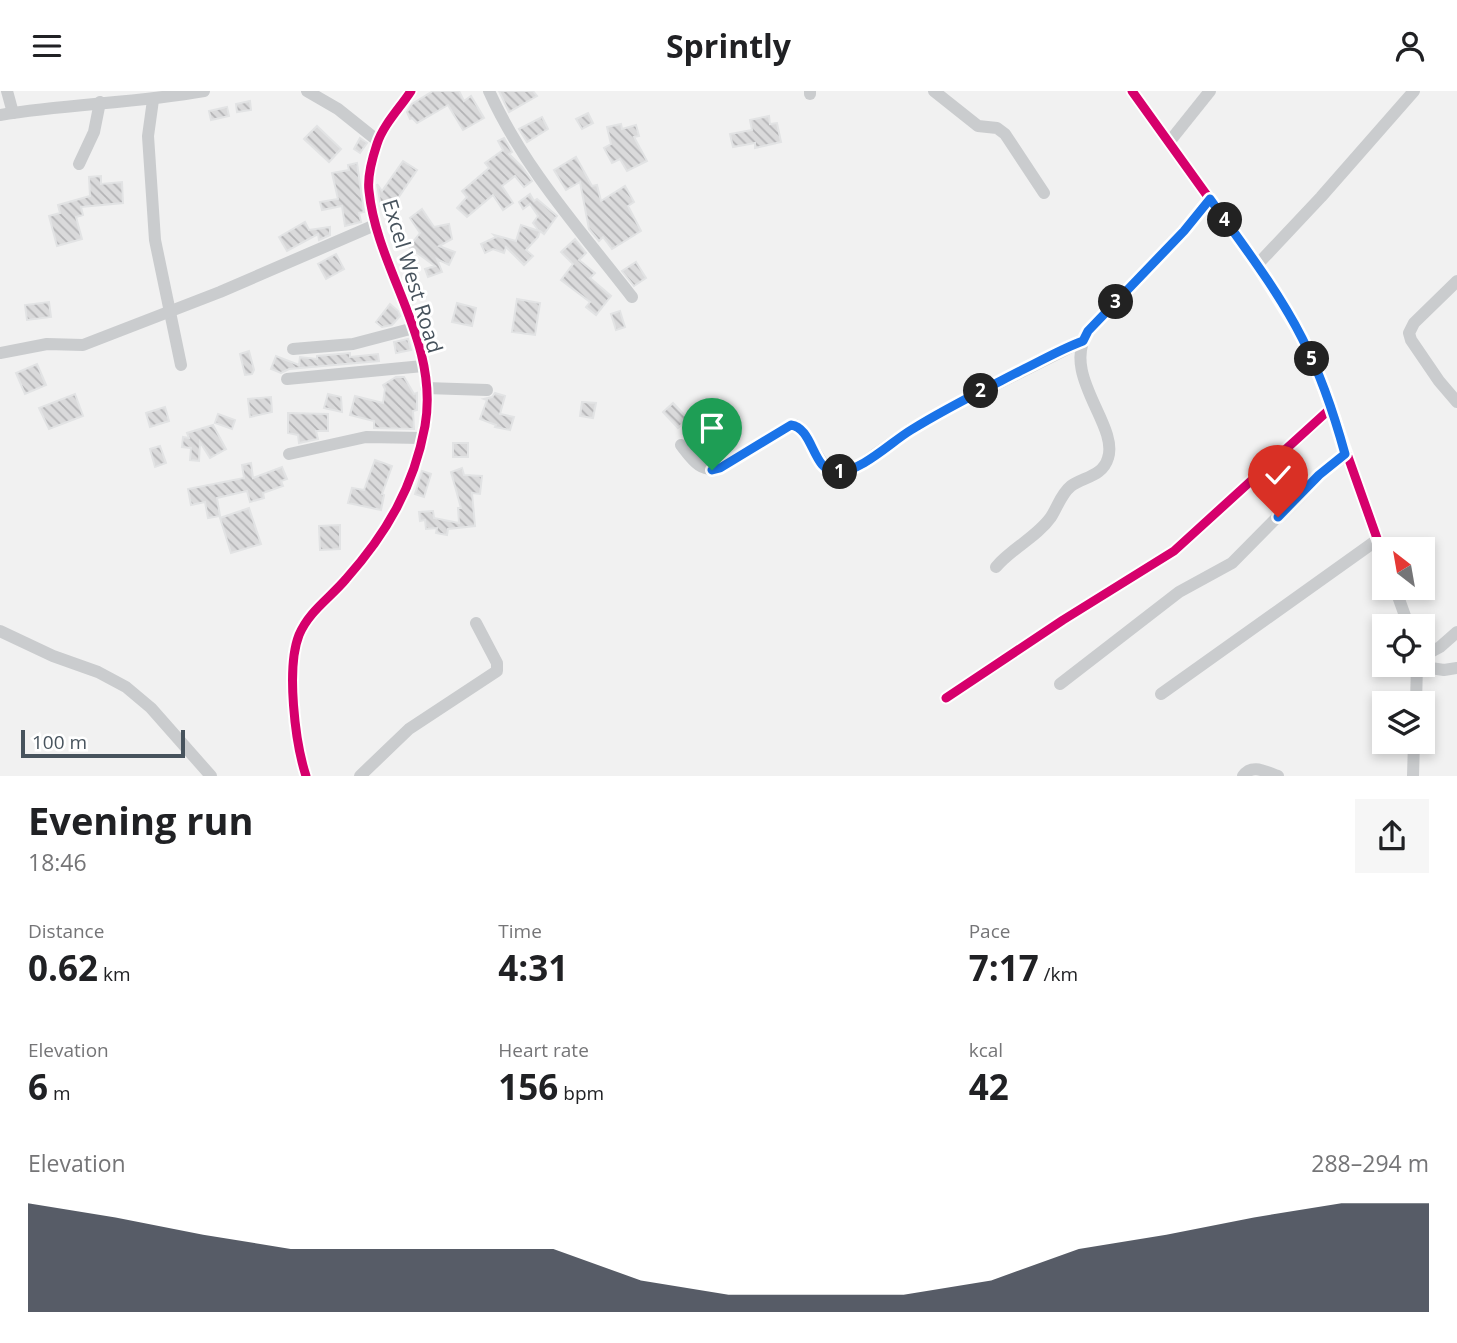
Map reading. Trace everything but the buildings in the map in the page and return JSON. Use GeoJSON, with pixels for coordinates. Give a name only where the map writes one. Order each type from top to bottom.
{"type":"FeatureCollection","features":[{"type":"Feature","properties":{"kind":"street"},"geometry":{"type":"LineString","coordinates":[[6,91],[6,114],[100,102],[153,100],[204,91]]}},
{"type":"Feature","properties":{"kind":"street"},"geometry":{"type":"LineString","coordinates":[[307,91],[338,109],[378,141]]}},
{"type":"Feature","properties":{"kind":"street","name":"Excel West Road"},"geometry":{"type":"LineString","coordinates":[[306,776],[296,736],[294,698],[295,649],[298,637],[311,613],[350,575],[385,529],[417,462],[427,408],[423,366],[414,328],[375,225],[368,190],[378,141],[411,91]]}},
{"type":"Feature","properties":{"kind":"street"},"geometry":{"type":"LineString","coordinates":[[489,91],[524,156],[632,297]]}},
{"type":"Feature","properties":{"kind":"street"},"geometry":{"type":"LineString","coordinates":[[934,91],[978,126],[997,128],[1005,134],[1044,193]]}},
{"type":"Feature","properties":{"kind":"street"},"geometry":{"type":"LineString","coordinates":[[1132,91],[1257,265],[1303,339],[1331,408],[1376,537]]}},
{"type":"Feature","properties":{"kind":"street"},"geometry":{"type":"LineString","coordinates":[[1170,141],[1210,91]]}},
{"type":"Feature","properties":{"kind":"street"},"geometry":{"type":"LineString","coordinates":[[1257,265],[1414,91]]}},
{"type":"Feature","properties":{"kind":"street"},"geometry":{"type":"LineString","coordinates":[[153,100],[148,136],[155,240],[181,365]]}},
{"type":"Feature","properties":{"kind":"street"},"geometry":{"type":"LineString","coordinates":[[79,164],[94,132],[100,102]]}},
{"type":"Feature","properties":{"kind":"street"},"geometry":{"type":"LineString","coordinates":[[996,567],[1008,553],[1045,525],[1071,486],[1096,474],[1108,460],[1106,436],[1084,379],[1081,364],[1083,341],[1088,331],[1184,231],[1210,199]]}},
{"type":"Feature","properties":{"kind":"street"},"geometry":{"type":"LineString","coordinates":[[0,353],[47,344],[83,345],[220,292],[375,225]]}},
{"type":"Feature","properties":{"kind":"street"},"geometry":{"type":"LineString","coordinates":[[1457,281],[1415,323],[1409,333],[1439,381],[1457,401]]}},
{"type":"Feature","properties":{"kind":"street"},"geometry":{"type":"LineString","coordinates":[[293,349],[353,344],[414,328]]}},
{"type":"Feature","properties":{"kind":"street"},"geometry":{"type":"LineString","coordinates":[[681,445],[702,469],[712,470],[720,468],[785,428],[795,425],[802,431],[825,467],[833,472],[847,471],[911,429],[949,408],[1083,341]]}},
{"type":"Feature","properties":{"kind":"street"},"geometry":{"type":"LineString","coordinates":[[287,379],[423,366]]}},
{"type":"Feature","properties":{"kind":"street"},"geometry":{"type":"LineString","coordinates":[[426,388],[487,390]]}},
{"type":"Feature","properties":{"kind":"street"},"geometry":{"type":"LineString","coordinates":[[946,698],[1063,620],[1174,551],[1331,408]]}},
{"type":"Feature","properties":{"kind":"street"},"geometry":{"type":"LineString","coordinates":[[289,454],[366,437],[422,438]]}},
{"type":"Feature","properties":{"kind":"street"},"geometry":{"type":"LineString","coordinates":[[1060,684],[1179,592],[1232,563],[1319,475],[1345,454]]}},
{"type":"Feature","properties":{"kind":"street"},"geometry":{"type":"LineString","coordinates":[[1161,694],[1372,544]]}},
{"type":"Feature","properties":{"kind":"street"},"geometry":{"type":"LineString","coordinates":[[359,776],[409,729],[496,671],[497,663],[476,622]]}},
{"type":"Feature","properties":{"kind":"street"},"geometry":{"type":"LineString","coordinates":[[0,631],[53,656],[98,672],[126,687],[151,708],[211,776]]}},
{"type":"Feature","properties":{"kind":"street"},"geometry":{"type":"LineString","coordinates":[[1435,649],[1457,632]]}},
{"type":"Feature","properties":{"kind":"street"},"geometry":{"type":"LineString","coordinates":[[1435,668],[1457,668]]}},
{"type":"Feature","properties":{"kind":"street"},"geometry":{"type":"LineString","coordinates":[[1413,776],[1414,754]]}},
{"type":"Feature","properties":{"kind":"street"},"geometry":{"type":"LineString","coordinates":[[1244,776],[1250,769],[1255,768],[1278,776]]}},
{"type":"Feature","properties":{"kind":"cycle path"},"geometry":{"type":"LineString","coordinates":[[306,776],[298,744],[293,685],[295,649],[299,635],[308,619],[361,562],[397,508],[414,469],[425,426],[427,395],[424,365],[416,335],[374,221],[369,185],[369,173],[380,137],[411,91]]}},
{"type":"Feature","properties":{"kind":"cycle path"},"geometry":{"type":"LineString","coordinates":[[1132,91],[1257,265],[1303,339],[1319,375],[1377,537]]}},
{"type":"Feature","properties":{"kind":"cycle path"},"geometry":{"type":"LineString","coordinates":[[946,698],[1063,620],[1174,551],[1331,408]]}},
{"type":"Feature","properties":{"kind":"route"},"geometry":{"type":"LineString","coordinates":[[712,470],[720,468],[791,425],[799,427],[820,461],[829,470],[847,471],[863,463],[911,429],[1083,341],[1088,331],[1184,231],[1210,199],[1257,265],[1303,339],[1319,375],[1345,454],[1319,475],[1278,517]]}}]}
